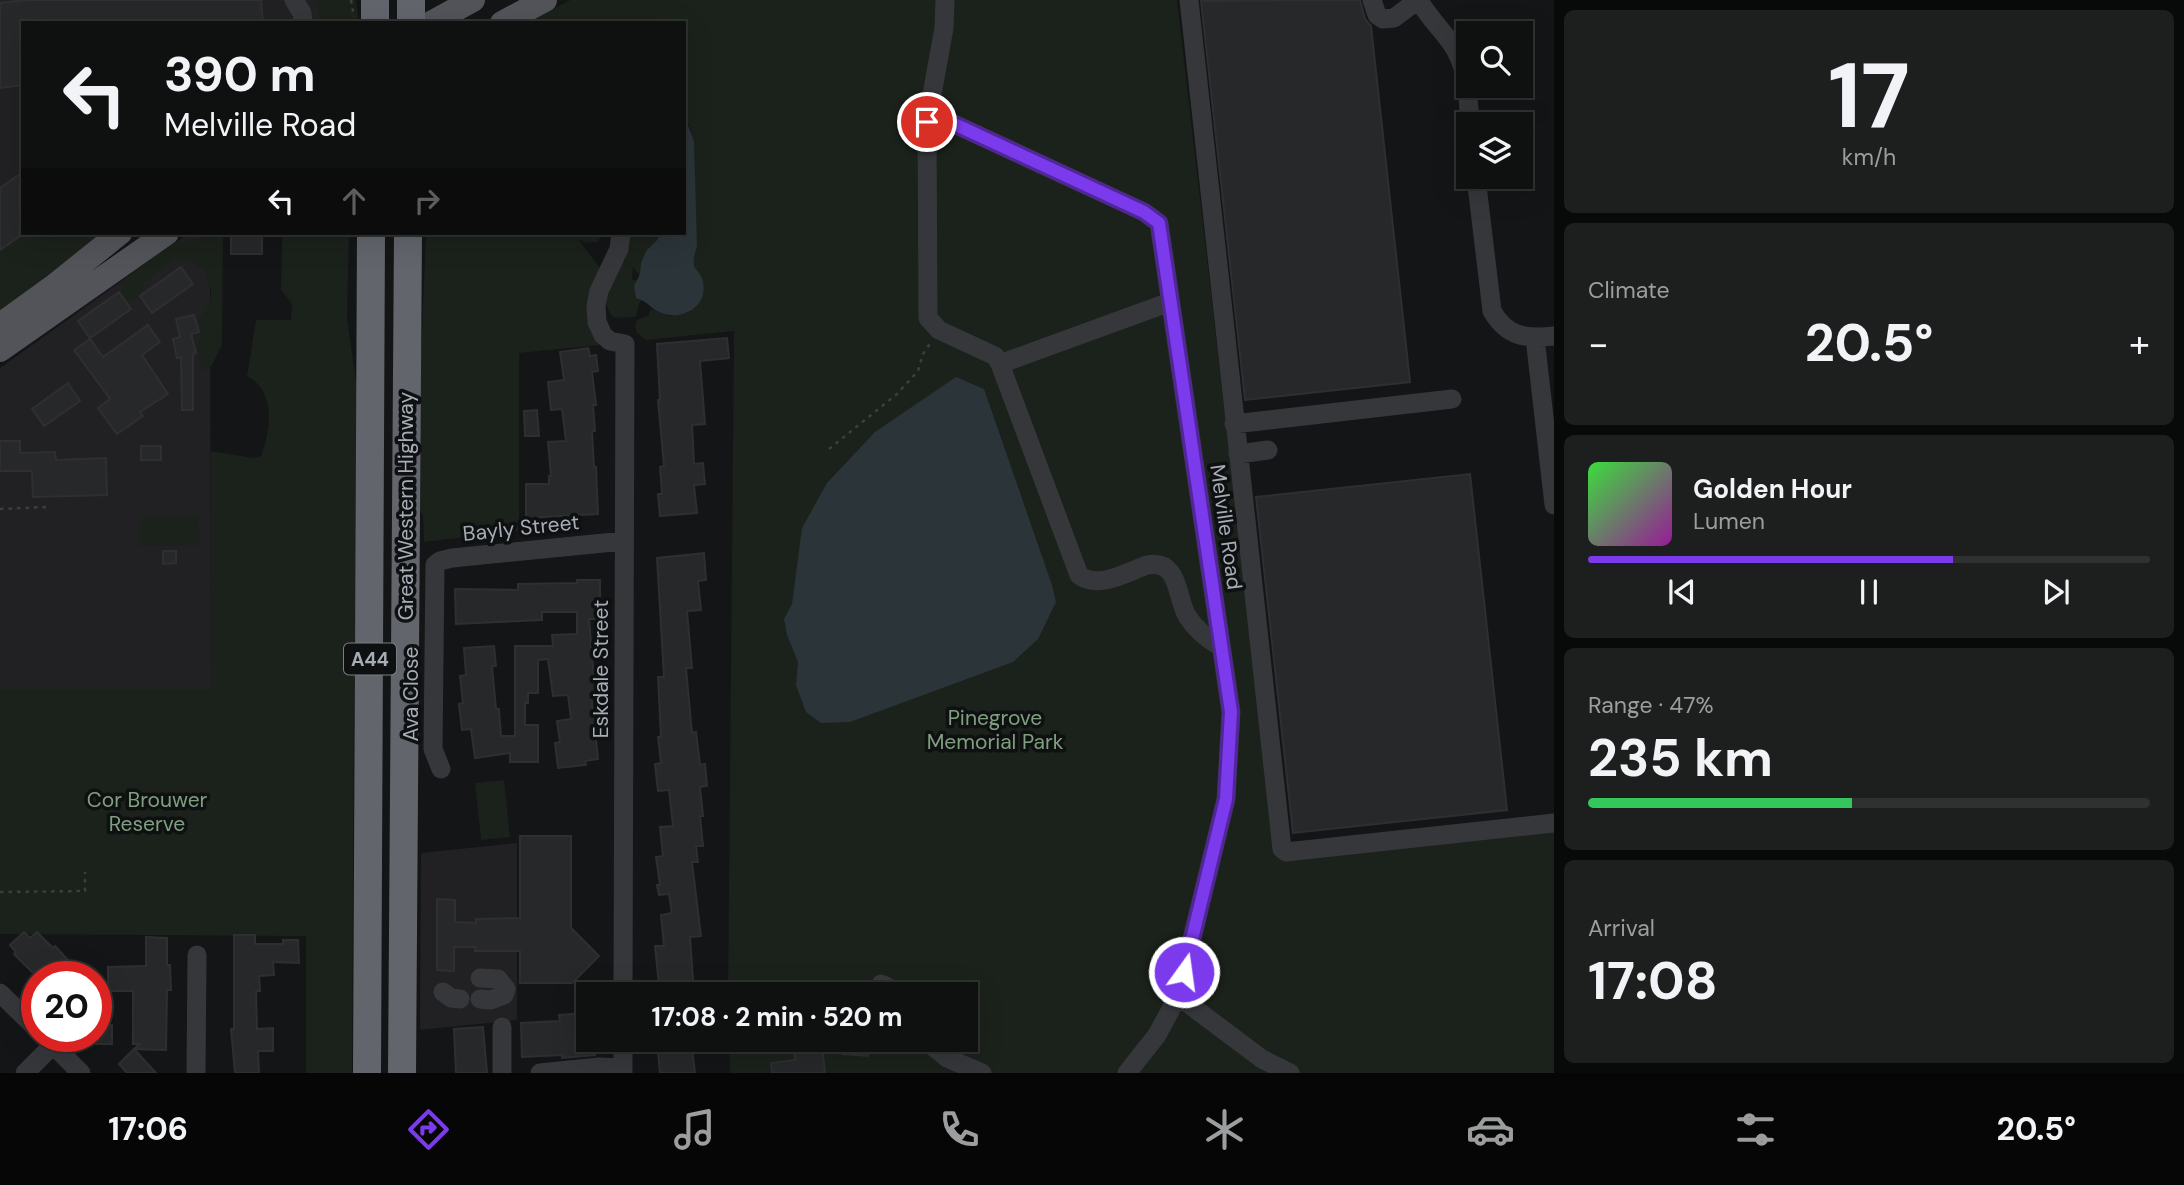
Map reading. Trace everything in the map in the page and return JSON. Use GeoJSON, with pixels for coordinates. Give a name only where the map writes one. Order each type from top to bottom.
{"type":"FeatureCollection","features":[{"type":"Feature","properties":{"kind":"highway"},"geometry":{"type":"LineString","coordinates":[[375,0],[375,21]]}},
{"type":"Feature","properties":{"kind":"highway"},"geometry":{"type":"LineString","coordinates":[[411,0],[411,21]]}},
{"type":"Feature","properties":{"kind":"highway","name":"Great Western Highway"},"geometry":{"type":"LineString","coordinates":[[402,1073],[408,235]]}},
{"type":"Feature","properties":{"kind":"highway","name":"Great Western Highway"},"geometry":{"type":"LineString","coordinates":[[367,1073],[370,237]]}},
{"type":"Feature","properties":{"kind":"main road"},"geometry":{"type":"LineString","coordinates":[[435,21],[473,0]]}},
{"type":"Feature","properties":{"kind":"main road"},"geometry":{"type":"LineString","coordinates":[[510,20],[545,0]]}},
{"type":"Feature","properties":{"kind":"main road"},"geometry":{"type":"LineString","coordinates":[[0,325],[118,235]]}},
{"type":"Feature","properties":{"kind":"main road"},"geometry":{"type":"LineString","coordinates":[[0,350],[164,235]]}},
{"type":"Feature","properties":{"kind":"street"},"geometry":{"type":"LineString","coordinates":[[294,0],[302,13],[303,21]]}},
{"type":"Feature","properties":{"kind":"street"},"geometry":{"type":"LineString","coordinates":[[946,0],[944,28],[927,122],[927,312],[932,324],[939,330],[995,356],[1000,364],[1079,575],[1090,582],[1147,565],[1155,564],[1168,568],[1175,579],[1185,613],[1206,638],[1221,647]]}},
{"type":"Feature","properties":{"kind":"street"},"geometry":{"type":"LineString","coordinates":[[1189,0],[1282,849],[1286,852],[1554,823]]}},
{"type":"Feature","properties":{"kind":"street"},"geometry":{"type":"LineString","coordinates":[[1372,0],[1377,15],[1390,19],[1419,0],[1460,59],[1469,112]]}},
{"type":"Feature","properties":{"kind":"street","name":"Melville Road"},"geometry":{"type":"LineString","coordinates":[[927,122],[952,123],[1150,215],[1159,223],[1231,712],[1226,799],[1178,996],[1153,1042],[1127,1073]]}},
{"type":"Feature","properties":{"kind":"street"},"geometry":{"type":"LineString","coordinates":[[1477,189],[1492,311],[1497,320],[1512,333],[1519,336],[1545,337],[1554,505]]}},
{"type":"Feature","properties":{"kind":"street","name":"Eskdale Street"},"geometry":{"type":"LineString","coordinates":[[621,235],[619,249],[599,291],[596,306],[597,322],[603,335],[610,341],[625,344],[623,982]]}},
{"type":"Feature","properties":{"kind":"street"},"geometry":{"type":"LineString","coordinates":[[1000,364],[1170,302]]}},
{"type":"Feature","properties":{"kind":"street"},"geometry":{"type":"LineString","coordinates":[[1234,424],[1452,399]]}},
{"type":"Feature","properties":{"kind":"street"},"geometry":{"type":"LineString","coordinates":[[1238,454],[1268,450]]}},
{"type":"Feature","properties":{"kind":"street","name":"Bayly Street"},"geometry":{"type":"LineString","coordinates":[[433,575],[435,565],[440,561],[624,541]]}},
{"type":"Feature","properties":{"kind":"street","name":"Ava Close"},"geometry":{"type":"LineString","coordinates":[[433,575],[433,749],[441,769]]}},
{"type":"Feature","properties":{"kind":"street"},"geometry":{"type":"LineString","coordinates":[[196,1073],[197,955]]}},
{"type":"Feature","properties":{"kind":"street"},"geometry":{"type":"LineString","coordinates":[[480,978],[498,979],[506,989],[504,995],[497,999],[480,999]]}},
{"type":"Feature","properties":{"kind":"street"},"geometry":{"type":"LineString","coordinates":[[0,993],[21,1013]]}},
{"type":"Feature","properties":{"kind":"street"},"geometry":{"type":"LineString","coordinates":[[1178,996],[1262,1059],[1290,1073]]}},
{"type":"Feature","properties":{"kind":"street"},"geometry":{"type":"LineString","coordinates":[[502,1027],[502,1073]]}},
{"type":"Feature","properties":{"kind":"street"},"geometry":{"type":"LineString","coordinates":[[25,1073],[40,1052]]}},
{"type":"Feature","properties":{"kind":"street"},"geometry":{"type":"LineString","coordinates":[[60,1052],[81,1073]]}},
{"type":"Feature","properties":{"kind":"street"},"geometry":{"type":"LineString","coordinates":[[540,1073],[599,1067],[623,1071],[623,1052]]}},
{"type":"Feature","properties":{"kind":"street"},"geometry":{"type":"LineString","coordinates":[[940,1052],[947,1058],[982,1073]]}},
{"type":"Feature","properties":{"kind":"path"},"geometry":{"type":"LineString","coordinates":[[351,0],[354,21]]}},
{"type":"Feature","properties":{"kind":"path"},"geometry":{"type":"LineString","coordinates":[[829,449],[897,394],[918,371],[923,354],[939,330]]}},
{"type":"Feature","properties":{"kind":"path"},"geometry":{"type":"LineString","coordinates":[[0,509],[47,507],[46,502]]}},
{"type":"Feature","properties":{"kind":"path"},"geometry":{"type":"LineString","coordinates":[[0,892],[85,891],[85,872]]}},
{"type":"Feature","properties":{"kind":"shaded area"},"geometry":{"type":"Polygon","coordinates":[[[0,0],[335,0],[340,21],[21,21],[21,235],[84,235],[0,304],[0,0]]]}},
{"type":"Feature","properties":{"kind":"shaded area"},"geometry":{"type":"Polygon","coordinates":[[[686,120],[694,141],[697,247],[694,265],[704,290],[698,304],[687,313],[660,313],[636,298],[634,286],[640,274],[641,263],[646,251],[659,235],[686,235],[686,120]]]}},
{"type":"Feature","properties":{"kind":"shaded area"},"geometry":{"type":"Polygon","coordinates":[[[186,235],[210,235],[211,690],[0,690],[0,368],[186,235]]]}},
{"type":"Feature","properties":{"kind":"shaded area"},"geometry":{"type":"Polygon","coordinates":[[[956,377],[984,389],[1056,602],[1038,639],[1013,662],[850,722],[821,723],[806,712],[796,685],[798,662],[787,635],[784,619],[792,604],[802,528],[827,483],[875,432],[956,377]]]}},
{"type":"Feature","properties":{"kind":"shaded area"},"geometry":{"type":"Polygon","coordinates":[[[517,843],[517,1020],[420,1030],[421,853],[517,843]]]}},
{"type":"Feature","properties":{"kind":"green space"},"geometry":{"type":"Polygon","coordinates":[[[316,0],[356,0],[359,21],[321,21],[316,0]]]}},
{"type":"Feature","properties":{"kind":"green space","name":"Pinegrove Memorial Park"},"geometry":{"type":"Polygon","coordinates":[[[570,0],[1177,0],[1276,854],[1554,829],[1554,1073],[730,1073],[729,1052],[978,1052],[978,982],[728,982],[734,331],[646,340],[637,333],[635,326],[637,320],[648,316],[651,309],[668,316],[691,312],[643,280],[633,267],[632,280],[638,280],[634,286],[636,297],[642,299],[635,317],[614,318],[609,312],[606,299],[618,264],[625,261],[625,235],[659,235],[647,251],[696,251],[691,130],[686,119],[686,21],[532,21],[570,0]]]}},
{"type":"Feature","properties":{"kind":"green space"},"geometry":{"type":"Polygon","coordinates":[[[22,235],[104,235],[0,316],[0,250],[22,235]]]}},
{"type":"Feature","properties":{"kind":"green space"},"geometry":{"type":"Polygon","coordinates":[[[203,235],[223,235],[222,345],[211,367],[204,370],[199,355],[199,319],[210,306],[211,290],[205,271],[192,261],[174,259],[144,282],[141,292],[133,301],[122,296],[121,281],[175,242],[192,242],[203,235]]]}},
{"type":"Feature","properties":{"kind":"green space","name":"Cor Brouwer Reserve"},"geometry":{"type":"Polygon","coordinates":[[[279,235],[349,235],[347,318],[359,403],[352,1073],[306,1073],[306,936],[0,934],[0,690],[211,690],[211,451],[253,458],[261,456],[267,435],[269,412],[263,391],[247,376],[256,320],[291,320],[292,304],[281,290],[282,238],[279,235]]]}},
{"type":"Feature","properties":{"kind":"green space"},"geometry":{"type":"Polygon","coordinates":[[[426,235],[602,235],[597,242],[586,243],[578,239],[600,268],[600,345],[519,353],[519,531],[424,542],[423,515],[415,504],[426,235]]]}},
{"type":"Feature","properties":{"kind":"green space"},"geometry":{"type":"Polygon","coordinates":[[[198,517],[199,545],[140,546],[140,518],[198,517]]]}},
{"type":"Feature","properties":{"kind":"green space"},"geometry":{"type":"Polygon","coordinates":[[[504,780],[510,837],[481,840],[475,783],[504,780]]]}},
{"type":"Feature","properties":{"kind":"building"},"geometry":{"type":"Polygon","coordinates":[[[25,0],[261,0],[263,21],[21,21],[21,85],[0,88],[0,3],[25,0]]]}},
{"type":"Feature","properties":{"kind":"building"},"geometry":{"type":"Polygon","coordinates":[[[1360,0],[1365,19],[1371,26],[1410,382],[1245,400],[1201,1],[1360,0]]]}},
{"type":"Feature","properties":{"kind":"building"},"geometry":{"type":"Polygon","coordinates":[[[21,173],[22,235],[0,250],[0,188],[21,173]]]}},
{"type":"Feature","properties":{"kind":"building"},"geometry":{"type":"Polygon","coordinates":[[[231,235],[262,235],[262,254],[231,254],[231,235]]]}},
{"type":"Feature","properties":{"kind":"building"},"geometry":{"type":"Polygon","coordinates":[[[181,267],[193,284],[152,313],[140,296],[181,267]]]}},
{"type":"Feature","properties":{"kind":"building"},"geometry":{"type":"Polygon","coordinates":[[[119,292],[131,309],[90,338],[78,321],[119,292]]]}},
{"type":"Feature","properties":{"kind":"building"},"geometry":{"type":"Polygon","coordinates":[[[194,315],[199,332],[191,334],[196,353],[193,354],[193,410],[182,410],[181,357],[177,358],[173,339],[180,337],[176,319],[194,315]]]}},
{"type":"Feature","properties":{"kind":"building"},"geometry":{"type":"Polygon","coordinates":[[[148,325],[160,342],[142,355],[168,394],[140,412],[143,416],[117,434],[98,408],[110,399],[74,350],[90,339],[103,357],[148,325]]]}},
{"type":"Feature","properties":{"kind":"building"},"geometry":{"type":"Polygon","coordinates":[[[727,338],[729,358],[700,361],[705,424],[692,425],[694,464],[703,463],[705,484],[694,485],[697,513],[660,516],[660,467],[664,466],[658,400],[657,344],[727,338]]]}},
{"type":"Feature","properties":{"kind":"building"},"geometry":{"type":"Polygon","coordinates":[[[588,348],[590,356],[596,355],[598,371],[592,372],[596,405],[593,405],[595,431],[592,431],[598,514],[526,518],[526,484],[549,484],[551,476],[548,442],[566,441],[562,409],[551,410],[548,382],[564,380],[560,352],[588,348]]]}},
{"type":"Feature","properties":{"kind":"building"},"geometry":{"type":"Polygon","coordinates":[[[68,383],[80,401],[44,426],[32,409],[68,383]]]}},
{"type":"Feature","properties":{"kind":"building"},"geometry":{"type":"Polygon","coordinates":[[[537,410],[539,436],[525,436],[524,411],[537,410]]]}},
{"type":"Feature","properties":{"kind":"building"},"geometry":{"type":"Polygon","coordinates":[[[0,441],[20,441],[20,453],[55,452],[56,460],[106,458],[107,495],[33,497],[32,471],[0,471],[0,441]]]}},
{"type":"Feature","properties":{"kind":"building"},"geometry":{"type":"Polygon","coordinates":[[[141,446],[161,446],[161,460],[141,460],[141,446]]]}},
{"type":"Feature","properties":{"kind":"building"},"geometry":{"type":"Polygon","coordinates":[[[1470,474],[1507,810],[1293,833],[1256,497],[1470,474]]]}},
{"type":"Feature","properties":{"kind":"building"},"geometry":{"type":"Polygon","coordinates":[[[163,551],[176,551],[176,563],[163,564],[163,551]]]}},
{"type":"Feature","properties":{"kind":"building"},"geometry":{"type":"Polygon","coordinates":[[[704,553],[706,580],[698,581],[701,610],[687,611],[692,668],[686,668],[692,733],[696,732],[700,765],[705,764],[707,786],[700,787],[703,846],[696,846],[698,862],[692,862],[701,936],[690,937],[693,982],[659,982],[655,946],[664,946],[661,915],[672,913],[669,894],[659,895],[657,885],[660,885],[656,857],[663,856],[660,827],[673,826],[669,790],[658,791],[655,764],[661,763],[658,677],[664,677],[657,558],[704,553]]]}},
{"type":"Feature","properties":{"kind":"building"},"geometry":{"type":"Polygon","coordinates":[[[577,580],[600,580],[600,619],[589,619],[595,692],[591,692],[598,759],[585,761],[586,765],[558,768],[555,743],[560,742],[557,721],[571,719],[568,695],[553,696],[548,659],[538,660],[538,693],[528,693],[528,703],[525,703],[525,725],[538,725],[538,762],[510,762],[510,753],[475,758],[471,729],[462,730],[459,704],[463,703],[460,676],[466,675],[464,648],[494,646],[496,666],[492,666],[501,736],[515,736],[515,646],[553,646],[552,635],[577,634],[577,612],[542,612],[542,620],[456,624],[455,589],[518,590],[518,584],[577,583],[577,580]]]}},
{"type":"Feature","properties":{"kind":"building"},"geometry":{"type":"Polygon","coordinates":[[[520,836],[571,836],[571,928],[599,956],[572,983],[520,983],[520,951],[475,951],[475,947],[454,947],[454,971],[437,970],[437,899],[455,900],[455,922],[476,923],[476,919],[520,918],[520,836]]]}},
{"type":"Feature","properties":{"kind":"building"},"geometry":{"type":"Polygon","coordinates":[[[24,932],[30,938],[37,932],[69,961],[21,961],[10,945],[24,932]]]}},
{"type":"Feature","properties":{"kind":"building"},"geometry":{"type":"Polygon","coordinates":[[[234,935],[255,935],[255,944],[283,944],[283,940],[298,940],[299,963],[273,962],[274,975],[259,976],[260,991],[256,991],[257,1029],[273,1028],[273,1051],[258,1051],[259,1073],[235,1073],[231,1029],[234,1029],[234,935]]]}},
{"type":"Feature","properties":{"kind":"building"},"geometry":{"type":"Polygon","coordinates":[[[146,937],[167,938],[171,990],[167,990],[166,1050],[134,1049],[140,1044],[133,1044],[133,991],[112,991],[112,967],[146,966],[146,937]]]}},
{"type":"Feature","properties":{"kind":"building"},"geometry":{"type":"Polygon","coordinates":[[[576,1014],[576,1052],[595,1052],[595,1055],[522,1057],[521,1023],[560,1021],[559,1015],[576,1014]]]}},
{"type":"Feature","properties":{"kind":"building"},"geometry":{"type":"Polygon","coordinates":[[[483,1027],[487,1073],[456,1073],[454,1029],[483,1027]]]}},
{"type":"Feature","properties":{"kind":"building"},"geometry":{"type":"Polygon","coordinates":[[[134,1049],[156,1073],[127,1073],[119,1064],[134,1049]]]}},
{"type":"Feature","properties":{"kind":"building"},"geometry":{"type":"Polygon","coordinates":[[[658,1052],[692,1052],[695,1073],[660,1073],[658,1052]]]}},
{"type":"Feature","properties":{"kind":"building"},"geometry":{"type":"Polygon","coordinates":[[[794,1052],[823,1052],[825,1073],[772,1073],[771,1063],[795,1060],[794,1052]]]}},
{"type":"Feature","properties":{"kind":"building"},"geometry":{"type":"Polygon","coordinates":[[[843,1052],[868,1052],[868,1056],[843,1052]]]}},
{"type":"Feature","properties":{"kind":"route"},"geometry":{"type":"LineString","coordinates":[[927,122],[952,123],[1144,212],[1159,223],[1231,712],[1226,799],[1184,972]]}}]}
